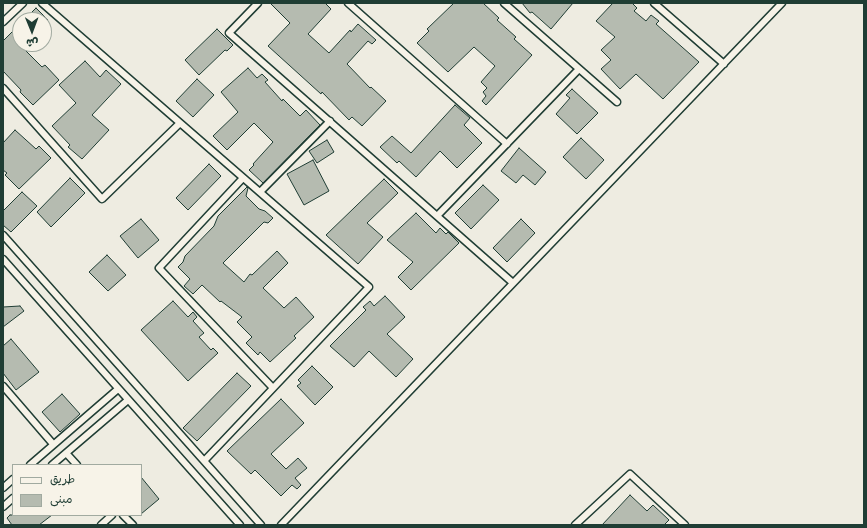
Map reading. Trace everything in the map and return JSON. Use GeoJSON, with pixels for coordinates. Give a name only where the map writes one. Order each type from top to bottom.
{"type":"FeatureCollection","features":[{"type":"Feature","properties":{"kind":"street"},"geometry":{"type":"LineString","coordinates":[[3,22],[23,3]]}},
{"type":"Feature","properties":{"kind":"street"},"geometry":{"type":"LineString","coordinates":[[42,3],[369,287],[204,461]]}},
{"type":"Feature","properties":{"kind":"street"},"geometry":{"type":"LineString","coordinates":[[258,3],[229,33],[513,284]]}},
{"type":"Feature","properties":{"kind":"street"},"geometry":{"type":"LineString","coordinates":[[348,3],[507,144]]}},
{"type":"Feature","properties":{"kind":"street"},"geometry":{"type":"LineString","coordinates":[[504,3],[617,102]]}},
{"type":"Feature","properties":{"kind":"street"},"geometry":{"type":"LineString","coordinates":[[654,3],[724,64]]}},
{"type":"Feature","properties":{"kind":"street"},"geometry":{"type":"LineString","coordinates":[[281,525],[782,3]]}},
{"type":"Feature","properties":{"kind":"street"},"geometry":{"type":"LineString","coordinates":[[437,216],[579,69]]}},
{"type":"Feature","properties":{"kind":"street"},"geometry":{"type":"LineString","coordinates":[[3,88],[102,199],[180,123]]}},
{"type":"Feature","properties":{"kind":"street"},"geometry":{"type":"LineString","coordinates":[[260,192],[330,121]]}},
{"type":"Feature","properties":{"kind":"street"},"geometry":{"type":"LineString","coordinates":[[243,178],[159,268],[273,388]]}},
{"type":"Feature","properties":{"kind":"street"},"geometry":{"type":"LineString","coordinates":[[3,235],[261,525]]}},
{"type":"Feature","properties":{"kind":"street"},"geometry":{"type":"LineString","coordinates":[[3,259],[240,525]]}},
{"type":"Feature","properties":{"kind":"street"},"geometry":{"type":"LineString","coordinates":[[3,386],[53,444]]}},
{"type":"Feature","properties":{"kind":"street"},"geometry":{"type":"LineString","coordinates":[[31,464],[118,389]]}},
{"type":"Feature","properties":{"kind":"street"},"geometry":{"type":"LineString","coordinates":[[53,464],[128,400]]}},
{"type":"Feature","properties":{"kind":"street"},"geometry":{"type":"LineString","coordinates":[[66,453],[76,464]]}},
{"type":"Feature","properties":{"kind":"street"},"geometry":{"type":"LineString","coordinates":[[575,525],[630,474],[685,525]]}},
{"type":"Feature","properties":{"kind":"street"},"geometry":{"type":"LineString","coordinates":[[3,488],[12,480]]}},
{"type":"Feature","properties":{"kind":"street"},"geometry":{"type":"LineString","coordinates":[[3,507],[12,499]]}},
{"type":"Feature","properties":{"kind":"street"},"geometry":{"type":"LineString","coordinates":[[101,525],[111,516]]}},
{"type":"Feature","properties":{"kind":"street"},"geometry":{"type":"LineString","coordinates":[[125,516],[133,525]]}},
{"type":"Feature","properties":{"kind":"building"},"geometry":{"type":"Polygon","coordinates":[[[270,3],[325,3],[331,9],[308,34],[329,53],[350,30],[351,32],[358,24],[376,40],[372,44],[368,41],[347,64],[370,88],[371,87],[386,101],[362,126],[352,117],[349,120],[322,92],[321,94],[268,46],[290,23],[270,3]]]}},
{"type":"Feature","properties":{"kind":"building"},"geometry":{"type":"Polygon","coordinates":[[[454,3],[483,3],[499,18],[497,20],[516,37],[514,39],[532,55],[486,105],[482,101],[486,96],[483,92],[487,88],[481,82],[495,66],[474,47],[448,72],[417,43],[429,31],[427,29],[454,3]]]}},
{"type":"Feature","properties":{"kind":"building"},"geometry":{"type":"Polygon","coordinates":[[[522,3],[573,3],[551,29],[532,12],[530,13],[522,3]]]}},
{"type":"Feature","properties":{"kind":"building"},"geometry":{"type":"Polygon","coordinates":[[[613,3],[632,3],[637,8],[634,11],[646,21],[651,15],[659,21],[656,24],[699,62],[663,99],[636,74],[620,89],[601,69],[611,60],[601,50],[615,37],[596,21],[613,3]]]}},
{"type":"Feature","properties":{"kind":"building"},"geometry":{"type":"Polygon","coordinates":[[[36,8],[40,12],[32,12],[36,8]]]}},
{"type":"Feature","properties":{"kind":"building"},"geometry":{"type":"Polygon","coordinates":[[[217,29],[233,45],[227,51],[225,50],[199,75],[185,60],[217,29]]]}},
{"type":"Feature","properties":{"kind":"building"},"geometry":{"type":"Polygon","coordinates":[[[12,32],[12,52],[27,52],[42,67],[45,65],[59,80],[33,105],[3,71],[3,41],[12,32]]]}},
{"type":"Feature","properties":{"kind":"building"},"geometry":{"type":"Polygon","coordinates":[[[85,61],[100,77],[106,70],[121,84],[92,115],[109,130],[82,159],[68,147],[70,145],[52,126],[76,103],[59,85],[85,61]]]}},
{"type":"Feature","properties":{"kind":"building"},"geometry":{"type":"Polygon","coordinates":[[[248,68],[257,78],[262,74],[268,80],[265,82],[282,101],[283,99],[300,116],[306,110],[320,125],[263,183],[249,170],[273,142],[254,123],[227,150],[213,136],[238,112],[221,92],[248,68]]]}},
{"type":"Feature","properties":{"kind":"building"},"geometry":{"type":"Polygon","coordinates":[[[197,79],[214,95],[193,117],[176,101],[197,79]]]}},
{"type":"Feature","properties":{"kind":"building"},"geometry":{"type":"Polygon","coordinates":[[[572,89],[598,113],[577,134],[556,114],[570,98],[566,95],[572,89]]]}},
{"type":"Feature","properties":{"kind":"building"},"geometry":{"type":"Polygon","coordinates":[[[455,105],[470,118],[464,125],[482,143],[457,168],[440,151],[416,177],[399,161],[397,163],[380,147],[392,136],[411,153],[455,105]]]}},
{"type":"Feature","properties":{"kind":"building"},"geometry":{"type":"Polygon","coordinates":[[[15,130],[36,149],[39,146],[51,158],[19,189],[5,175],[7,173],[3,170],[3,143],[15,130]]]}},
{"type":"Feature","properties":{"kind":"building"},"geometry":{"type":"Polygon","coordinates":[[[581,138],[604,160],[586,179],[563,157],[581,138]]]}},
{"type":"Feature","properties":{"kind":"building"},"geometry":{"type":"Polygon","coordinates":[[[327,140],[334,152],[317,163],[309,151],[327,140]]]}},
{"type":"Feature","properties":{"kind":"building"},"geometry":{"type":"Polygon","coordinates":[[[519,148],[546,172],[535,185],[523,175],[516,183],[501,171],[519,148]]]}},
{"type":"Feature","properties":{"kind":"building"},"geometry":{"type":"Polygon","coordinates":[[[313,160],[329,191],[304,205],[287,174],[313,160]]]}},
{"type":"Feature","properties":{"kind":"building"},"geometry":{"type":"Polygon","coordinates":[[[209,164],[221,176],[188,210],[176,198],[209,164]]]}},
{"type":"Feature","properties":{"kind":"building"},"geometry":{"type":"Polygon","coordinates":[[[70,178],[85,193],[51,227],[37,212],[70,178]]]}},
{"type":"Feature","properties":{"kind":"building"},"geometry":{"type":"Polygon","coordinates":[[[384,179],[398,193],[367,223],[383,237],[358,264],[326,235],[384,179]]]}},
{"type":"Feature","properties":{"kind":"building"},"geometry":{"type":"Polygon","coordinates":[[[483,185],[499,200],[471,229],[455,213],[483,185]]]}},
{"type":"Feature","properties":{"kind":"building"},"geometry":{"type":"Polygon","coordinates":[[[247,187],[246,196],[259,209],[265,211],[273,218],[268,223],[264,222],[223,263],[244,282],[250,274],[252,275],[277,251],[288,263],[263,288],[284,308],[296,297],[314,317],[294,336],[296,338],[270,362],[260,352],[258,355],[246,343],[252,337],[237,322],[242,317],[221,301],[220,302],[202,285],[193,294],[184,286],[190,279],[178,267],[183,262],[185,256],[214,226],[218,216],[247,187]]]}},
{"type":"Feature","properties":{"kind":"building"},"geometry":{"type":"Polygon","coordinates":[[[22,192],[37,206],[11,232],[3,225],[3,211],[22,192]]]}},
{"type":"Feature","properties":{"kind":"building"},"geometry":{"type":"Polygon","coordinates":[[[416,213],[436,233],[440,228],[446,234],[448,232],[459,243],[411,290],[398,277],[413,262],[387,240],[416,213]]]}},
{"type":"Feature","properties":{"kind":"building"},"geometry":{"type":"Polygon","coordinates":[[[141,219],[159,240],[138,258],[120,236],[141,219]]]}},
{"type":"Feature","properties":{"kind":"building"},"geometry":{"type":"Polygon","coordinates":[[[521,219],[535,233],[507,262],[493,248],[521,219]]]}},
{"type":"Feature","properties":{"kind":"building"},"geometry":{"type":"Polygon","coordinates":[[[107,255],[126,275],[108,291],[89,272],[107,255]]]}},
{"type":"Feature","properties":{"kind":"building"},"geometry":{"type":"Polygon","coordinates":[[[385,296],[405,317],[387,334],[413,359],[396,377],[369,351],[354,367],[330,346],[366,310],[363,307],[370,301],[374,306],[385,296]]]}},
{"type":"Feature","properties":{"kind":"building"},"geometry":{"type":"Polygon","coordinates":[[[173,301],[188,317],[193,312],[197,317],[193,321],[204,333],[199,337],[211,350],[213,348],[218,353],[188,381],[141,330],[173,301]]]}},
{"type":"Feature","properties":{"kind":"building"},"geometry":{"type":"Polygon","coordinates":[[[20,306],[24,311],[3,327],[3,307],[20,306]]]}},
{"type":"Feature","properties":{"kind":"building"},"geometry":{"type":"Polygon","coordinates":[[[11,339],[39,372],[16,390],[3,373],[3,346],[11,339]]]}},
{"type":"Feature","properties":{"kind":"building"},"geometry":{"type":"Polygon","coordinates":[[[312,366],[333,387],[315,405],[297,386],[301,383],[298,380],[312,366]]]}},
{"type":"Feature","properties":{"kind":"building"},"geometry":{"type":"Polygon","coordinates":[[[237,373],[251,386],[197,441],[183,428],[237,373]]]}},
{"type":"Feature","properties":{"kind":"building"},"geometry":{"type":"Polygon","coordinates":[[[62,394],[80,414],[60,432],[42,412],[62,394]]]}},
{"type":"Feature","properties":{"kind":"building"},"geometry":{"type":"Polygon","coordinates":[[[281,399],[304,423],[271,454],[286,469],[298,458],[307,468],[295,478],[301,485],[297,489],[292,485],[281,496],[255,470],[251,474],[227,451],[281,399]]]}},
{"type":"Feature","properties":{"kind":"building"},"geometry":{"type":"Polygon","coordinates":[[[142,478],[159,499],[142,513],[142,478]]]}},
{"type":"Feature","properties":{"kind":"building"},"geometry":{"type":"Polygon","coordinates":[[[630,495],[647,511],[653,505],[669,520],[664,525],[602,525],[630,495]]]}},
{"type":"Feature","properties":{"kind":"building"},"geometry":{"type":"Polygon","coordinates":[[[10,515],[51,516],[39,525],[12,525],[7,518],[10,515]]]}}]}
